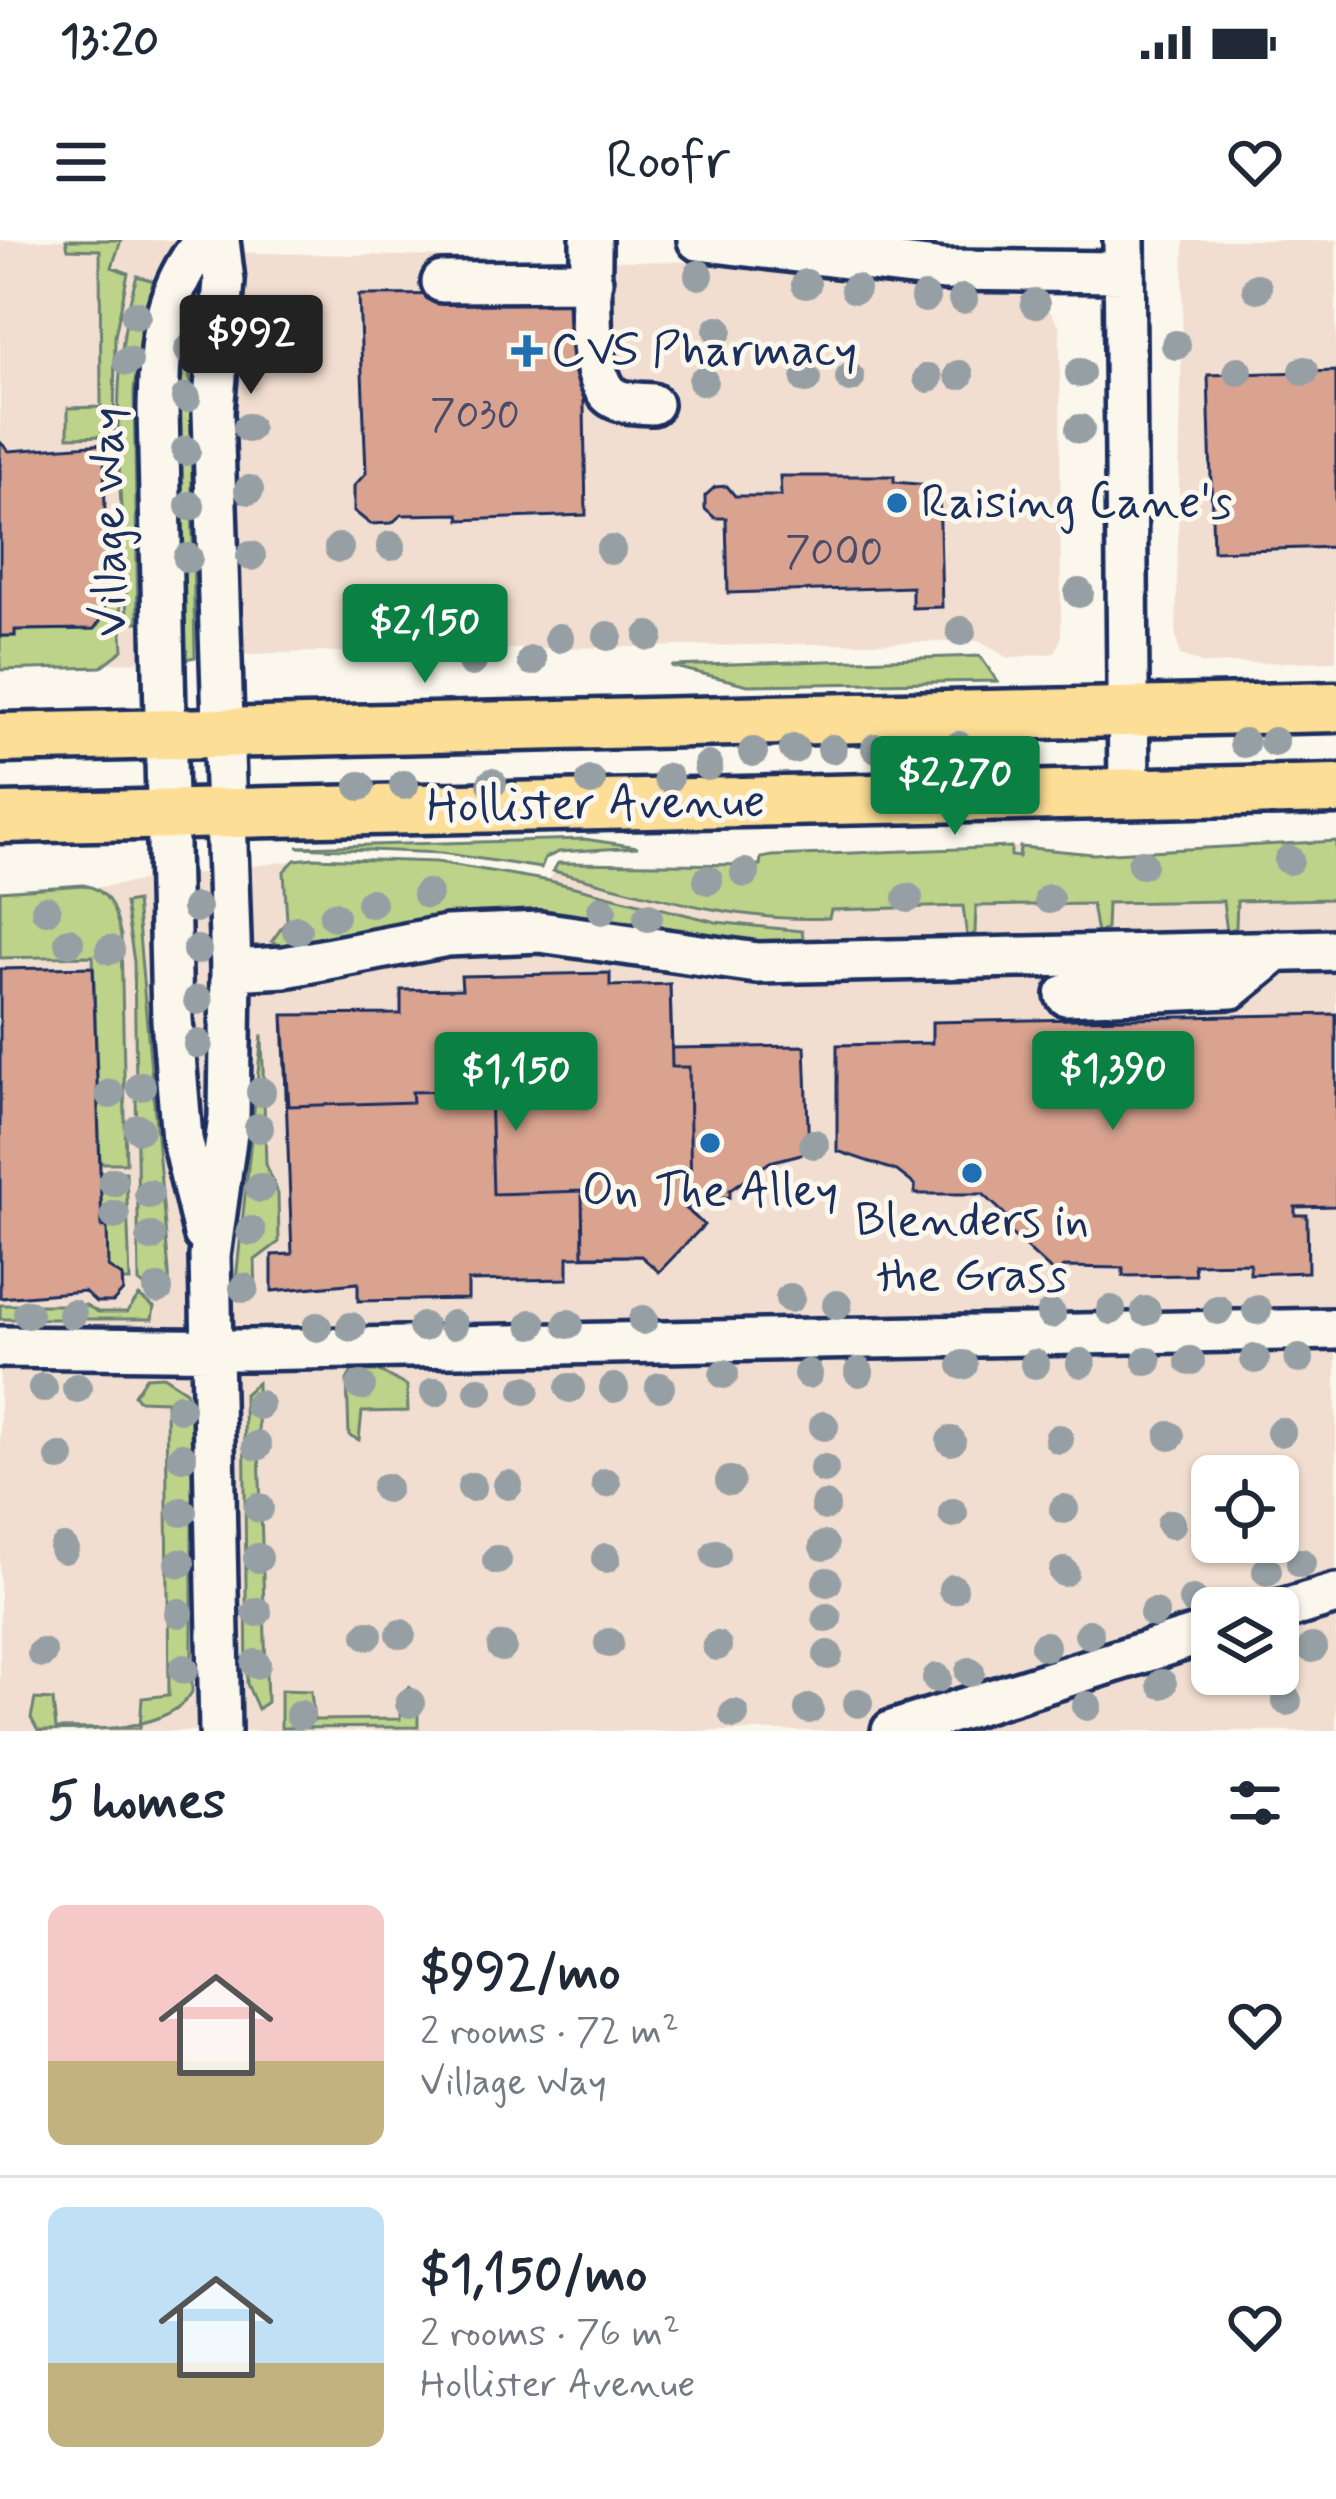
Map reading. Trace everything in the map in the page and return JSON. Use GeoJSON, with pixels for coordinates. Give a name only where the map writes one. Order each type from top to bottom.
{"type":"FeatureCollection","features":[{"type":"Feature","properties":{"kind":"main road","name":"Hollister Avenue"},"geometry":{"type":"LineString","coordinates":[[0,738],[1336,706]]}},
{"type":"Feature","properties":{"kind":"main road","name":"Hollister Avenue"},"geometry":{"type":"LineString","coordinates":[[0,818],[1336,789]]}},
{"type":"Feature","properties":{"kind":"street","name":"Village Way"},"geometry":{"type":"LineString","coordinates":[[205,240],[178,272],[160,364],[167,815],[182,1139],[210,1256]]}},
{"type":"Feature","properties":{"kind":"street"},"geometry":{"type":"LineString","coordinates":[[219,240],[224,281],[213,412],[231,970],[229,1118],[210,1256],[220,1731]]}},
{"type":"Feature","properties":{"kind":"street"},"geometry":{"type":"LineString","coordinates":[[591,240],[593,347],[601,383],[619,400],[652,404]]}},
{"type":"Feature","properties":{"kind":"street"},"geometry":{"type":"LineString","coordinates":[[698,240],[962,271],[1124,256],[1129,793]]}},
{"type":"Feature","properties":{"kind":"street"},"geometry":{"type":"LineString","coordinates":[[442,282],[592,280]]}},
{"type":"Feature","properties":{"kind":"street"},"geometry":{"type":"LineString","coordinates":[[231,970],[285,967],[447,936],[540,932],[757,963],[1336,950]]}},
{"type":"Feature","properties":{"kind":"street"},"geometry":{"type":"LineString","coordinates":[[1066,994],[1232,988],[1277,951]]}},
{"type":"Feature","properties":{"kind":"street"},"geometry":{"type":"LineString","coordinates":[[0,1347],[214,1350],[1336,1329]]}},
{"type":"Feature","properties":{"kind":"street"},"geometry":{"type":"LineString","coordinates":[[1299,1604],[1336,1594]]}},
{"type":"Feature","properties":{"kind":"street"},"geometry":{"type":"LineString","coordinates":[[892,1731],[1191,1637]]}},
{"type":"Feature","properties":{"kind":"shaded area"},"geometry":{"type":"Polygon","coordinates":[[[0,240],[173,240],[169,251],[690,262],[937,293],[1039,296],[1060,326],[1061,638],[1055,653],[1007,658],[981,641],[272,653],[0,670],[0,240]]]}},
{"type":"Feature","properties":{"kind":"shaded area"},"geometry":{"type":"Polygon","coordinates":[[[1184,240],[1336,240],[1336,661],[1204,664],[1180,655],[1176,636],[1184,240]]]}},
{"type":"Feature","properties":{"kind":"shaded area"},"geometry":{"type":"Polygon","coordinates":[[[1336,841],[1336,1731],[0,1731],[0,891],[98,887],[313,858],[437,862],[549,881],[558,863],[760,865],[761,858],[772,856],[1032,847],[1093,854],[1336,841]]]}},
{"type":"Feature","properties":{"kind":"green space"},"geometry":{"type":"Polygon","coordinates":[[[66,240],[121,240],[112,267],[128,273],[115,336],[114,436],[68,437],[68,408],[101,407],[100,250],[68,249],[66,240]]]}},
{"type":"Feature","properties":{"kind":"green space"},"geometry":{"type":"Polygon","coordinates":[[[137,276],[154,281],[141,328],[134,392],[138,622],[127,622],[119,402],[127,316],[137,276]]]}},
{"type":"Feature","properties":{"kind":"green space"},"geometry":{"type":"Polygon","coordinates":[[[196,303],[190,376],[195,657],[186,659],[177,394],[196,303]]]}},
{"type":"Feature","properties":{"kind":"green space"},"geometry":{"type":"Polygon","coordinates":[[[106,572],[118,572],[123,650],[101,667],[0,670],[0,636],[15,636],[15,630],[94,629],[103,617],[106,572]]]}},
{"type":"Feature","properties":{"kind":"green space"},"geometry":{"type":"Polygon","coordinates":[[[980,656],[997,681],[748,685],[671,666],[980,656]]]}},
{"type":"Feature","properties":{"kind":"green space"},"geometry":{"type":"Polygon","coordinates":[[[584,839],[638,847],[559,852],[545,858],[541,868],[441,853],[297,847],[584,839]]]}},
{"type":"Feature","properties":{"kind":"green space"},"geometry":{"type":"Polygon","coordinates":[[[1336,841],[1336,899],[1237,901],[1236,927],[1227,932],[1223,901],[1107,903],[1106,929],[1097,934],[1092,904],[976,906],[975,933],[967,937],[963,906],[831,910],[829,918],[759,916],[690,905],[553,871],[558,863],[760,865],[761,858],[772,856],[1011,847],[1011,856],[1019,857],[1020,847],[1093,854],[1336,841]]]}},
{"type":"Feature","properties":{"kind":"green space"},"geometry":{"type":"Polygon","coordinates":[[[295,860],[437,862],[550,881],[716,922],[802,931],[804,943],[280,946],[272,941],[287,920],[284,871],[295,860]]]}},
{"type":"Feature","properties":{"kind":"green space"},"geometry":{"type":"Polygon","coordinates":[[[83,885],[106,897],[121,936],[126,1163],[100,1163],[93,956],[0,958],[0,891],[83,885]]]}},
{"type":"Feature","properties":{"kind":"green space"},"geometry":{"type":"Polygon","coordinates":[[[136,901],[169,1272],[170,1296],[159,1298],[139,1282],[134,962],[125,903],[136,901]]]}},
{"type":"Feature","properties":{"kind":"green space"},"geometry":{"type":"Polygon","coordinates":[[[262,1035],[266,1164],[278,1194],[279,1242],[255,1260],[256,1293],[234,1299],[262,1035]]]}},
{"type":"Feature","properties":{"kind":"green space"},"geometry":{"type":"Polygon","coordinates":[[[100,1172],[126,1172],[130,1281],[118,1281],[103,1264],[100,1172]]]}},
{"type":"Feature","properties":{"kind":"green space"},"geometry":{"type":"Polygon","coordinates":[[[139,1296],[154,1307],[152,1319],[0,1319],[0,1305],[86,1305],[98,1312],[127,1312],[139,1296]]]}},
{"type":"Feature","properties":{"kind":"green space"},"geometry":{"type":"Polygon","coordinates":[[[352,1371],[379,1371],[407,1386],[408,1411],[362,1412],[359,1440],[349,1435],[347,1380],[352,1371]]]}},
{"type":"Feature","properties":{"kind":"green space"},"geometry":{"type":"Polygon","coordinates":[[[163,1376],[186,1391],[192,1419],[192,1692],[166,1715],[140,1723],[142,1698],[169,1695],[166,1401],[138,1400],[134,1395],[146,1377],[163,1376]]]}},
{"type":"Feature","properties":{"kind":"green space"},"geometry":{"type":"Polygon","coordinates":[[[257,1383],[267,1702],[258,1709],[247,1684],[244,1394],[257,1383]]]}},
{"type":"Feature","properties":{"kind":"green space"},"geometry":{"type":"Polygon","coordinates":[[[409,1687],[418,1694],[418,1727],[281,1728],[281,1690],[311,1691],[314,1720],[400,1719],[400,1694],[409,1687]]]}},
{"type":"Feature","properties":{"kind":"green space"},"geometry":{"type":"Polygon","coordinates":[[[35,1699],[53,1700],[56,1729],[108,1728],[38,1731],[31,1718],[35,1699]]]}},
{"type":"Feature","properties":{"kind":"building"},"geometry":{"type":"Polygon","coordinates":[[[359,295],[582,298],[586,515],[460,520],[459,514],[401,515],[392,523],[370,524],[354,511],[354,486],[366,473],[359,295]]]}},
{"type":"Feature","properties":{"kind":"building"},"geometry":{"type":"Polygon","coordinates":[[[1336,371],[1336,547],[1213,551],[1208,375],[1336,371]]]}},
{"type":"Feature","properties":{"kind":"building"},"geometry":{"type":"Polygon","coordinates":[[[0,442],[9,451],[104,444],[106,586],[103,617],[94,629],[15,630],[15,636],[0,636],[0,442]]]}},
{"type":"Feature","properties":{"kind":"building"},"geometry":{"type":"Polygon","coordinates":[[[780,476],[894,476],[894,482],[939,486],[942,607],[912,608],[912,587],[728,593],[726,518],[715,518],[705,509],[705,496],[715,487],[727,486],[735,496],[781,496],[780,476]]]}},
{"type":"Feature","properties":{"kind":"building"},"geometry":{"type":"Polygon","coordinates":[[[93,967],[102,1227],[107,1226],[108,1267],[122,1276],[123,1291],[113,1302],[96,1302],[84,1291],[0,1298],[0,969],[93,967]]]}},
{"type":"Feature","properties":{"kind":"building"},"geometry":{"type":"Polygon","coordinates":[[[610,973],[610,986],[670,984],[672,1048],[805,1046],[809,1152],[770,1162],[730,1190],[730,1197],[695,1198],[687,1209],[704,1225],[659,1272],[641,1256],[568,1257],[568,1279],[468,1281],[468,1299],[358,1301],[358,1283],[272,1291],[272,1255],[292,1254],[283,1015],[401,1014],[401,990],[462,989],[461,976],[610,973]]]}},
{"type":"Feature","properties":{"kind":"building"},"geometry":{"type":"Polygon","coordinates":[[[610,973],[610,986],[670,984],[672,1067],[689,1067],[691,1203],[685,1208],[704,1225],[659,1272],[641,1256],[583,1256],[582,1191],[493,1194],[490,1090],[412,1092],[413,1102],[289,1106],[283,1015],[401,1014],[401,990],[462,989],[461,976],[610,973]]]}},
{"type":"Feature","properties":{"kind":"building"},"geometry":{"type":"Polygon","coordinates":[[[1336,1014],[1336,1206],[1295,1207],[1295,1215],[1307,1215],[1308,1272],[1250,1274],[1250,1263],[1194,1264],[1195,1275],[1123,1276],[1123,1268],[1063,1267],[1056,1275],[1006,1229],[1013,1222],[983,1194],[915,1194],[915,1185],[897,1171],[837,1151],[837,1045],[932,1043],[932,1022],[1336,1014]]]}},
{"type":"Feature","properties":{"kind":"place","name":"CVS Pharmacy"},"geometry":{"type":"Point","coordinates":[527,351]}},
{"type":"Feature","properties":{"kind":"place","name":"Raising Cane's"},"geometry":{"type":"Point","coordinates":[897,503]}},
{"type":"Feature","properties":{"kind":"place","name":"On The Alley"},"geometry":{"type":"Point","coordinates":[710,1143]}},
{"type":"Feature","properties":{"kind":"place","name":"Blenders in the Grass"},"geometry":{"type":"Point","coordinates":[972,1173]}}]}
